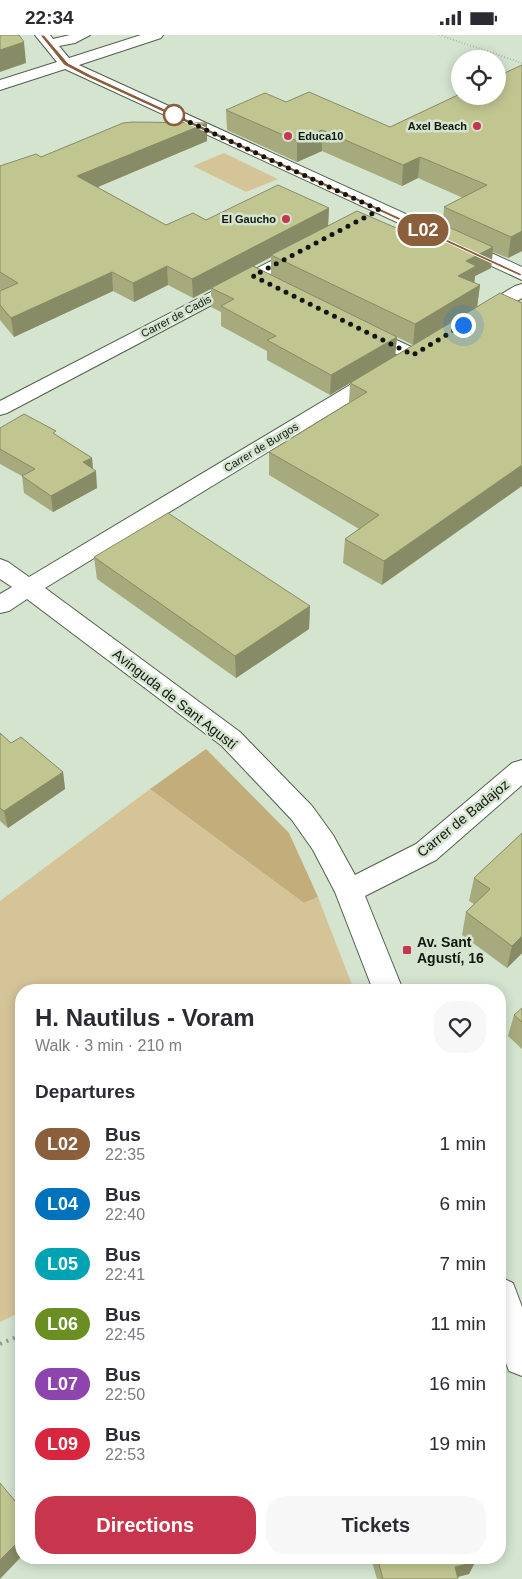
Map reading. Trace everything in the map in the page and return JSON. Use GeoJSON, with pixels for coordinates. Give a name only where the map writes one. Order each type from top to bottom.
{"type":"FeatureCollection","features":[{"type":"Feature","properties":{"kind":"street"},"geometry":{"type":"LineString","coordinates":[[46,40],[70,40],[83,35]]}},
{"type":"Feature","properties":{"kind":"street"},"geometry":{"type":"LineString","coordinates":[[0,85],[156,35]]}},
{"type":"Feature","properties":{"kind":"street"},"geometry":{"type":"LineString","coordinates":[[46,40],[66,64],[371,214],[522,274]]}},
{"type":"Feature","properties":{"kind":"street","name":"Carrer de Cadis"},"geometry":{"type":"LineString","coordinates":[[0,409],[321,240]]}},
{"type":"Feature","properties":{"kind":"street"},"geometry":{"type":"LineString","coordinates":[[253,276],[270,285]]}},
{"type":"Feature","properties":{"kind":"street"},"geometry":{"type":"LineString","coordinates":[[463,325],[522,290]]}},
{"type":"Feature","properties":{"kind":"street","name":"Carrer de Burgos"},"geometry":{"type":"LineString","coordinates":[[0,605],[422,350],[342,320]]}},
{"type":"Feature","properties":{"kind":"street","name":"Avinguda de Sant Agustí"},"geometry":{"type":"LineString","coordinates":[[0,567],[231,739],[302,813],[323,843],[349,891],[386,984]]}},
{"type":"Feature","properties":{"kind":"street","name":"Carrer de Badajoz"},"geometry":{"type":"LineString","coordinates":[[349,891],[426,852],[522,770]]}},
{"type":"Feature","properties":{"kind":"street"},"geometry":{"type":"LineString","coordinates":[[506,1312],[522,1358]]}},
{"type":"Feature","properties":{"kind":"path"},"geometry":{"type":"LineString","coordinates":[[439,35],[522,63]]}},
{"type":"Feature","properties":{"kind":"path"},"geometry":{"type":"LineString","coordinates":[[0,1344],[15,1338]]}},
{"type":"Feature","properties":{"kind":"shaded area"},"geometry":{"type":"Polygon","coordinates":[[[224,153],[278,179],[246,192],[193,166],[224,153]]]}},
{"type":"Feature","properties":{"kind":"shaded area"},"geometry":{"type":"Polygon","coordinates":[[[206,749],[289,833],[318,897],[304,903],[150,789],[206,749]]]}},
{"type":"Feature","properties":{"kind":"shaded area"},"geometry":{"type":"Polygon","coordinates":[[[150,789],[304,903],[318,897],[352,984],[15,984],[15,1315],[0,1322],[0,901],[150,789]]]}},
{"type":"Feature","properties":{"kind":"building"},"geometry":{"type":"Polygon","coordinates":[[[0,35],[19,35],[24,42],[0,50],[0,35]]]}},
{"type":"Feature","properties":{"kind":"building"},"geometry":{"type":"Polygon","coordinates":[[[522,65],[522,231],[511,237],[444,207],[487,185],[420,157],[403,165],[322,130],[297,141],[226,110],[265,93],[286,102],[309,92],[390,127],[451,98],[451,105],[506,105],[506,72],[522,65]]]}},
{"type":"Feature","properties":{"kind":"building"},"geometry":{"type":"Polygon","coordinates":[[[123,123],[207,123],[77,176],[166,225],[193,213],[206,220],[278,185],[329,208],[192,279],[167,266],[133,283],[112,272],[11,318],[0,305],[0,291],[18,283],[0,272],[0,166],[36,154],[41,157],[123,123]]]}},
{"type":"Feature","properties":{"kind":"building"},"geometry":{"type":"Polygon","coordinates":[[[357,211],[401,230],[426,217],[493,247],[466,261],[476,266],[458,276],[480,285],[415,324],[271,255],[357,211]]]}},
{"type":"Feature","properties":{"kind":"building"},"geometry":{"type":"Polygon","coordinates":[[[253,266],[397,337],[331,375],[267,340],[276,336],[221,306],[234,299],[211,288],[253,266]]]}},
{"type":"Feature","properties":{"kind":"building"},"geometry":{"type":"Polygon","coordinates":[[[500,293],[522,303],[522,465],[384,561],[345,539],[379,515],[269,452],[367,392],[350,383],[500,293]]]}},
{"type":"Feature","properties":{"kind":"building"},"geometry":{"type":"Polygon","coordinates":[[[24,414],[56,431],[53,433],[92,458],[83,462],[96,471],[51,496],[22,476],[35,469],[0,449],[0,428],[24,414]]]}},
{"type":"Feature","properties":{"kind":"building"},"geometry":{"type":"Polygon","coordinates":[[[168,513],[310,606],[235,656],[94,557],[168,513]]]}},
{"type":"Feature","properties":{"kind":"building"},"geometry":{"type":"Polygon","coordinates":[[[0,733],[11,743],[21,737],[63,772],[4,811],[0,808],[0,733]]]}},
{"type":"Feature","properties":{"kind":"building"},"geometry":{"type":"Polygon","coordinates":[[[522,833],[522,936],[512,946],[466,912],[490,889],[474,878],[522,833]]]}},
{"type":"Feature","properties":{"kind":"building"},"geometry":{"type":"Polygon","coordinates":[[[522,1008],[522,1022],[514,1015],[522,1008]]]}},
{"type":"Feature","properties":{"kind":"building"},"geometry":{"type":"Polygon","coordinates":[[[0,1483],[15,1501],[15,1545],[0,1560],[0,1483]]]}},
{"type":"Feature","properties":{"kind":"building"},"geometry":{"type":"Polygon","coordinates":[[[379,1564],[467,1564],[455,1567],[458,1579],[383,1579],[379,1564]]]}},
{"type":"Feature","properties":{"kind":"bus line","name":"L02"},"geometry":{"type":"LineString","coordinates":[[42,35],[66,64],[89,76],[350,197],[522,274]]}},
{"type":"Feature","properties":{"kind":"place","name":"Axel Beach"},"geometry":{"type":"Point","coordinates":[477,126]}},
{"type":"Feature","properties":{"kind":"place","name":"Educa10"},"geometry":{"type":"Point","coordinates":[288,136]}},
{"type":"Feature","properties":{"kind":"place","name":"El Gaucho"},"geometry":{"type":"Point","coordinates":[286,219]}},
{"type":"Feature","properties":{"kind":"place","name":"Av. Sant Agustí, 16"},"geometry":{"type":"Point","coordinates":[407,950]}},
{"type":"Feature","properties":{"kind":"route"},"geometry":{"type":"LineString","coordinates":[[174,115],[379,210],[253,276],[413,355],[463,325]]}}]}
